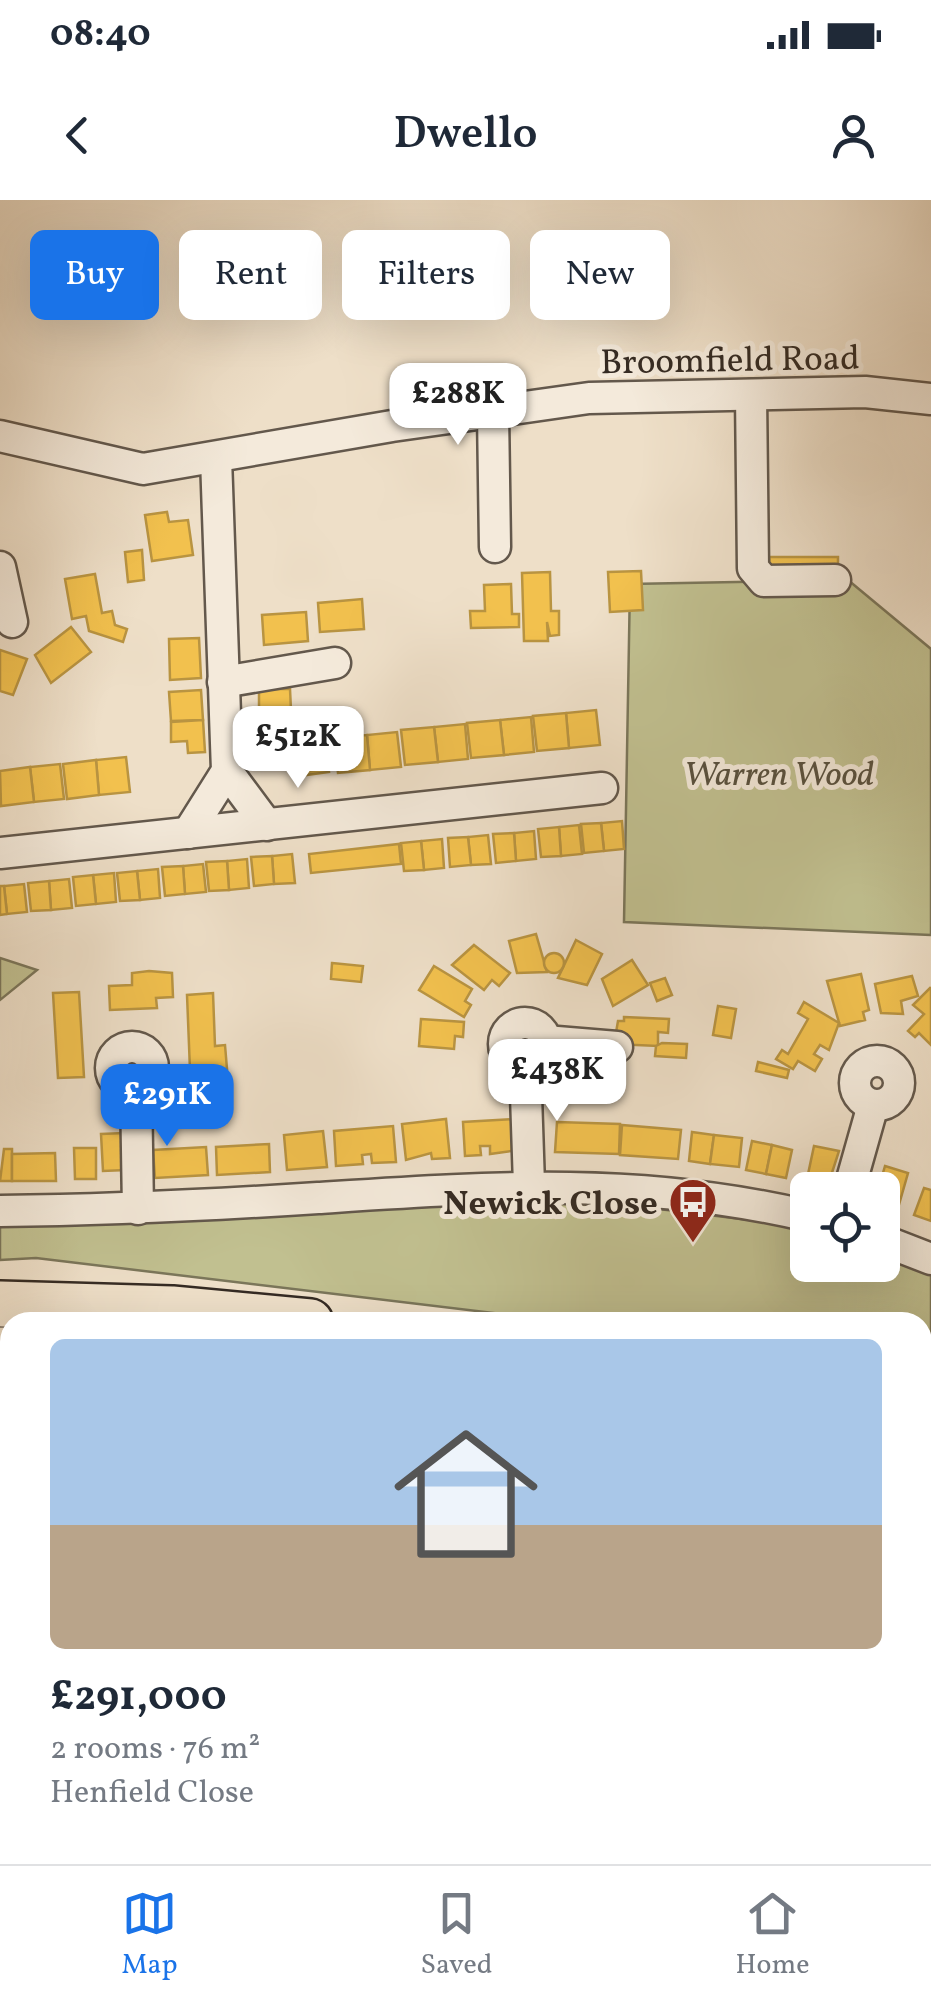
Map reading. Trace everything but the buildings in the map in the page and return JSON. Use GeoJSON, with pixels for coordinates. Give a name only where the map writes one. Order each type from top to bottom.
{"type":"FeatureCollection","features":[{"type":"Feature","properties":{"kind":"highway"},"geometry":{"type":"LineString","coordinates":[[0,1304],[195,1312]]}},
{"type":"Feature","properties":{"kind":"street","name":"Broomfield Road"},"geometry":{"type":"LineString","coordinates":[[0,436],[143,468],[589,398],[865,392],[931,399]]}},
{"type":"Feature","properties":{"kind":"street"},"geometry":{"type":"LineString","coordinates":[[750,394],[753,568],[764,581],[835,580]]}},
{"type":"Feature","properties":{"kind":"street"},"geometry":{"type":"LineString","coordinates":[[492,413],[496,547]]}},
{"type":"Feature","properties":{"kind":"street"},"geometry":{"type":"LineString","coordinates":[[188,832],[226,771],[216,458]]}},
{"type":"Feature","properties":{"kind":"street"},"geometry":{"type":"LineString","coordinates":[[0,567],[12,622]]}},
{"type":"Feature","properties":{"kind":"street"},"geometry":{"type":"LineString","coordinates":[[223,682],[336,663]]}},
{"type":"Feature","properties":{"kind":"street"},"geometry":{"type":"LineString","coordinates":[[226,771],[267,825]]}},
{"type":"Feature","properties":{"kind":"street"},"geometry":{"type":"LineString","coordinates":[[0,853],[602,788]]}},
{"type":"Feature","properties":{"kind":"street"},"geometry":{"type":"LineString","coordinates":[[528,1185],[524,1065],[512,1060],[505,1050],[509,1030],[520,1024],[534,1025],[546,1041],[618,1047]]}},
{"type":"Feature","properties":{"kind":"street"},"geometry":{"type":"LineString","coordinates":[[136,1089],[138,1209]]}},
{"type":"Feature","properties":{"kind":"street"},"geometry":{"type":"LineString","coordinates":[[854,1172],[873,1104]]}},
{"type":"Feature","properties":{"kind":"street"},"geometry":{"type":"LineString","coordinates":[[0,1212],[138,1209],[528,1185],[618,1187],[746,1201],[790,1212]]}},
{"type":"Feature","properties":{"kind":"street"},"geometry":{"type":"LineString","coordinates":[[900,1247],[931,1259]]}},
{"type":"Feature","properties":{"kind":"path"},"geometry":{"type":"LineString","coordinates":[[0,1454],[0,1478]]}},
{"type":"Feature","properties":{"kind":"green space","name":"Warren Wood"},"geometry":{"type":"Polygon","coordinates":[[[848,580],[931,649],[931,935],[624,922],[630,584],[848,580]]]}},
{"type":"Feature","properties":{"kind":"green space"},"geometry":{"type":"Polygon","coordinates":[[[0,958],[37,970],[0,1000],[0,958]]]}},
{"type":"Feature","properties":{"kind":"green space"},"geometry":{"type":"Polygon","coordinates":[[[526,1193],[790,1225],[790,1282],[900,1282],[900,1257],[931,1271],[931,1312],[485,1312],[36,1258],[0,1260],[0,1215],[526,1193]]]}},
{"type":"Feature","properties":{"kind":"place","name":"Newick Close"},"geometry":{"type":"Point","coordinates":[693,1244]}}]}
